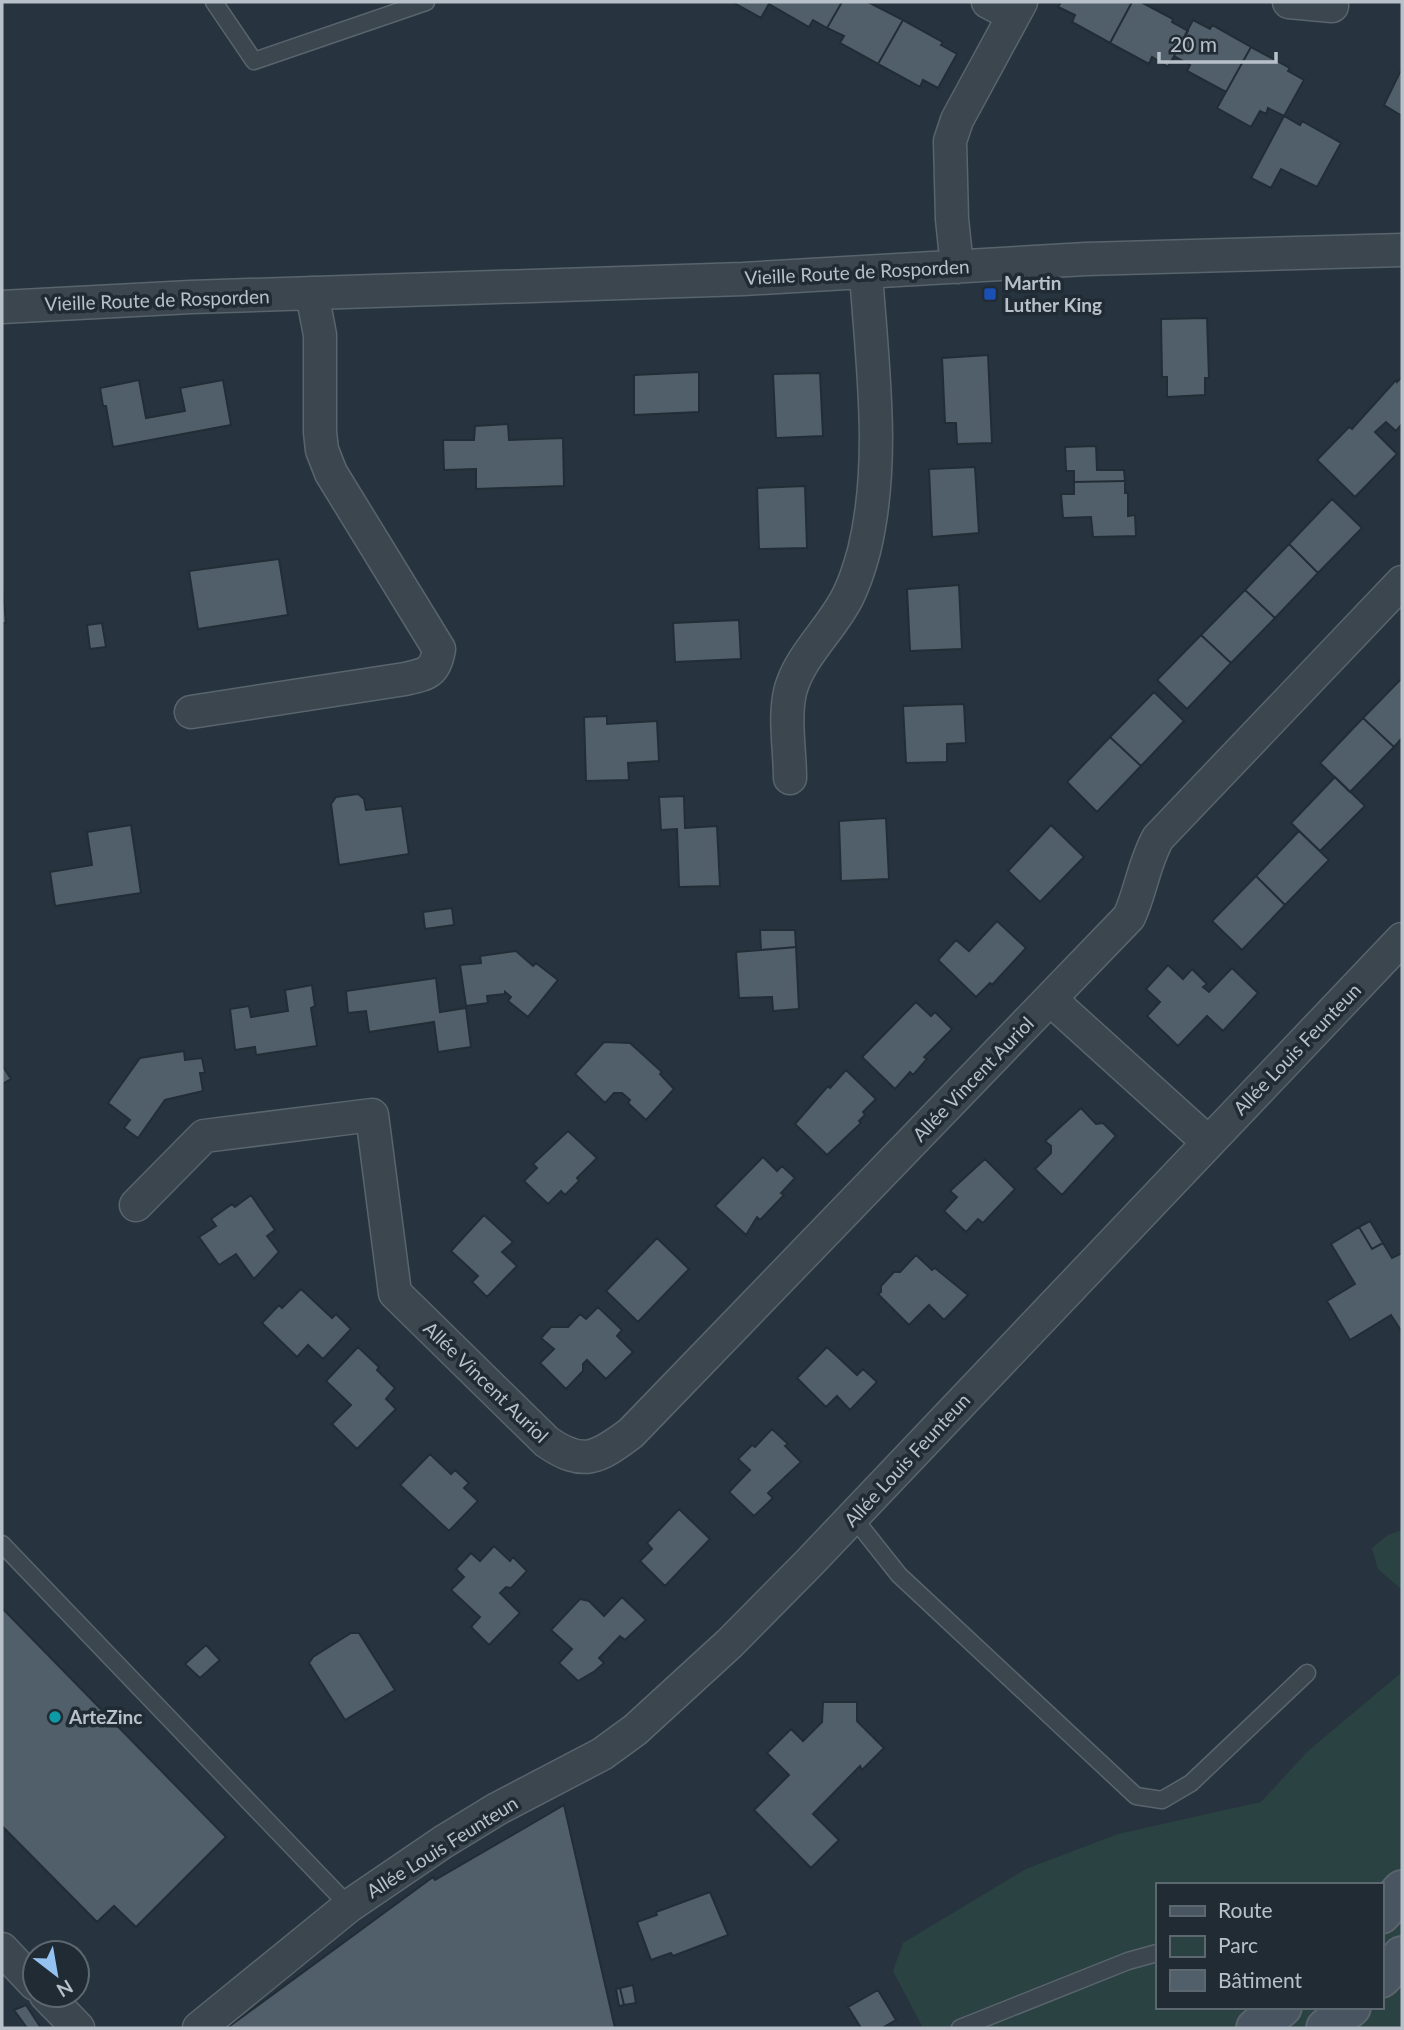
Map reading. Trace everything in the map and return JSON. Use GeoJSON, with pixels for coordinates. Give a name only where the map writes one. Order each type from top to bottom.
{"type":"FeatureCollection","features":[{"type":"Feature","properties":{"kind":"main road"},"geometry":{"type":"LineString","coordinates":[[1383,1912],[1402,1890]]}},
{"type":"Feature","properties":{"kind":"main road"},"geometry":{"type":"LineString","coordinates":[[1383,1976],[1402,1956]]}},
{"type":"Feature","properties":{"kind":"main road"},"geometry":{"type":"LineString","coordinates":[[1256,2028],[1280,2009]]}},
{"type":"Feature","properties":{"kind":"main road"},"geometry":{"type":"LineString","coordinates":[[1326,2028],[1349,2009]]}},
{"type":"Feature","properties":{"kind":"street"},"geometry":{"type":"LineString","coordinates":[[1289,2],[1332,6]]}},
{"type":"Feature","properties":{"kind":"street"},"geometry":{"type":"LineString","coordinates":[[957,267],[952,219],[950,141],[1007,6]]}},
{"type":"Feature","properties":{"kind":"street","name":"Vieille Route de Rosporden"},"geometry":{"type":"LineString","coordinates":[[2,307],[866,273],[1086,259],[1402,250]]}},
{"type":"Feature","properties":{"kind":"street"},"geometry":{"type":"LineString","coordinates":[[790,778],[790,693],[802,666],[848,596],[870,520],[874,484],[874,403],[866,273]]}},
{"type":"Feature","properties":{"kind":"street"},"geometry":{"type":"LineString","coordinates":[[191,712],[405,679],[426,674],[437,662],[439,649],[331,473],[322,450],[318,416],[320,335],[312,293]]}},
{"type":"Feature","properties":{"kind":"street","name":"Allée Vincent Auriol"},"geometry":{"type":"LineString","coordinates":[[136,1205],[204,1136],[372,1115],[395,1293],[547,1442],[564,1454],[589,1457],[609,1449],[631,1433],[1129,917],[1139,897],[1149,855],[1158,838],[1402,582]]}},
{"type":"Feature","properties":{"kind":"street","name":"Allée Louis Feunteun"},"geometry":{"type":"LineString","coordinates":[[199,2028],[349,1906],[443,1842],[497,1809],[602,1754],[635,1730],[730,1643],[853,1517],[1402,939]]}},
{"type":"Feature","properties":{"kind":"street","name":"Allée Vincent Auriol"},"geometry":{"type":"LineString","coordinates":[[1050,999],[1209,1142]]}},
{"type":"Feature","properties":{"kind":"street"},"geometry":{"type":"LineString","coordinates":[[2,1949],[21,1969]]}},
{"type":"Feature","properties":{"kind":"street"},"geometry":{"type":"LineString","coordinates":[[60,2009],[78,2028]]}},
{"type":"Feature","properties":{"kind":"lane"},"geometry":{"type":"LineString","coordinates":[[214,2],[254,61],[426,2]]}},
{"type":"Feature","properties":{"kind":"lane"},"geometry":{"type":"LineString","coordinates":[[853,1517],[899,1575],[1136,1796],[1162,1800],[1191,1783],[1307,1673]]}},
{"type":"Feature","properties":{"kind":"lane","name":"Allée Louis Feunteun"},"geometry":{"type":"LineString","coordinates":[[2,1544],[349,1906]]}},
{"type":"Feature","properties":{"kind":"lane"},"geometry":{"type":"LineString","coordinates":[[960,2028],[1128,1961],[1156,1953]]}},
{"type":"Feature","properties":{"kind":"green space"},"geometry":{"type":"Polygon","coordinates":[[[1402,1530],[1402,1590],[1378,1569],[1372,1548],[1388,1535],[1402,1530]]]}},
{"type":"Feature","properties":{"kind":"green space"},"geometry":{"type":"Polygon","coordinates":[[[1402,1672],[1402,2028],[923,2028],[893,1971],[903,1943],[1026,1869],[1118,1834],[1261,1802],[1307,1752],[1402,1672]]]}},
{"type":"Feature","properties":{"kind":"building"},"geometry":{"type":"Polygon","coordinates":[[[732,2],[770,2],[761,18],[732,2]]]}},
{"type":"Feature","properties":{"kind":"building"},"geometry":{"type":"Polygon","coordinates":[[[842,2],[827,28],[813,20],[809,27],[769,4],[842,2]]]}},
{"type":"Feature","properties":{"kind":"building"},"geometry":{"type":"Polygon","coordinates":[[[842,2],[868,2],[903,20],[878,64],[840,43],[844,36],[827,28],[842,2]]]}},
{"type":"Feature","properties":{"kind":"building"},"geometry":{"type":"Polygon","coordinates":[[[1061,2],[1132,2],[1110,43],[1072,22],[1075,15],[1058,7],[1061,2]]]}},
{"type":"Feature","properties":{"kind":"building"},"geometry":{"type":"Polygon","coordinates":[[[1132,2],[1141,2],[1173,19],[1172,22],[1188,31],[1168,67],[1152,57],[1149,64],[1110,43],[1132,2]]]}},
{"type":"Feature","properties":{"kind":"building"},"geometry":{"type":"Polygon","coordinates":[[[903,20],[943,42],[941,45],[957,54],[938,88],[923,80],[920,87],[878,64],[903,20]]]}},
{"type":"Feature","properties":{"kind":"building"},"geometry":{"type":"Polygon","coordinates":[[[1193,20],[1210,29],[1212,25],[1251,47],[1226,92],[1187,71],[1190,65],[1174,56],[1193,20]]]}},
{"type":"Feature","properties":{"kind":"building"},"geometry":{"type":"Polygon","coordinates":[[[1251,47],[1290,68],[1288,71],[1304,80],[1284,116],[1268,108],[1266,114],[1260,111],[1251,127],[1217,108],[1251,47]]]}},
{"type":"Feature","properties":{"kind":"building"},"geometry":{"type":"Polygon","coordinates":[[[1402,68],[1402,116],[1384,105],[1402,68]]]}},
{"type":"Feature","properties":{"kind":"building"},"geometry":{"type":"Polygon","coordinates":[[[1284,116],[1300,125],[1302,121],[1341,143],[1317,187],[1281,169],[1271,188],[1251,178],[1284,116]]]}},
{"type":"Feature","properties":{"kind":"building"},"geometry":{"type":"Polygon","coordinates":[[[1207,318],[1209,378],[1205,378],[1205,395],[1167,397],[1167,377],[1162,377],[1161,319],[1207,318]]]}},
{"type":"Feature","properties":{"kind":"building"},"geometry":{"type":"Polygon","coordinates":[[[988,355],[992,443],[957,444],[956,423],[945,423],[942,358],[988,355]]]}},
{"type":"Feature","properties":{"kind":"building"},"geometry":{"type":"Polygon","coordinates":[[[699,372],[699,412],[634,415],[634,375],[699,372]]]}},
{"type":"Feature","properties":{"kind":"building"},"geometry":{"type":"Polygon","coordinates":[[[820,373],[823,436],[776,438],[773,374],[820,373]]]}},
{"type":"Feature","properties":{"kind":"building"},"geometry":{"type":"Polygon","coordinates":[[[1402,377],[1402,424],[1396,431],[1386,422],[1375,432],[1397,454],[1355,497],[1317,460],[1349,427],[1352,429],[1396,380],[1397,382],[1402,377]]]}},
{"type":"Feature","properties":{"kind":"building"},"geometry":{"type":"Polygon","coordinates":[[[139,380],[146,418],[185,411],[180,388],[223,380],[231,425],[113,447],[100,388],[139,380]]]}},
{"type":"Feature","properties":{"kind":"building"},"geometry":{"type":"Polygon","coordinates":[[[508,424],[509,440],[563,438],[564,486],[476,489],[476,469],[444,470],[443,440],[474,440],[475,426],[508,424]]]}},
{"type":"Feature","properties":{"kind":"building"},"geometry":{"type":"Polygon","coordinates":[[[1096,446],[1097,470],[1124,470],[1125,481],[1074,482],[1074,471],[1066,471],[1065,447],[1096,446]]]}},
{"type":"Feature","properties":{"kind":"building"},"geometry":{"type":"Polygon","coordinates":[[[975,467],[979,533],[932,537],[929,469],[975,467]]]}},
{"type":"Feature","properties":{"kind":"building"},"geometry":{"type":"Polygon","coordinates":[[[1125,481],[1128,516],[1135,515],[1136,536],[1093,537],[1091,517],[1063,518],[1061,494],[1074,494],[1074,482],[1125,481]]]}},
{"type":"Feature","properties":{"kind":"building"},"geometry":{"type":"Polygon","coordinates":[[[805,486],[807,548],[759,549],[757,488],[805,486]]]}},
{"type":"Feature","properties":{"kind":"building"},"geometry":{"type":"Polygon","coordinates":[[[1332,499],[1362,528],[1318,573],[1289,544],[1332,499]]]}},
{"type":"Feature","properties":{"kind":"building"},"geometry":{"type":"Polygon","coordinates":[[[1289,544],[1318,573],[1275,618],[1245,590],[1289,544]]]}},
{"type":"Feature","properties":{"kind":"building"},"geometry":{"type":"Polygon","coordinates":[[[279,559],[288,615],[198,629],[189,571],[279,559]]]}},
{"type":"Feature","properties":{"kind":"building"},"geometry":{"type":"Polygon","coordinates":[[[2,581],[6,623],[2,623],[2,581]]]}},
{"type":"Feature","properties":{"kind":"building"},"geometry":{"type":"Polygon","coordinates":[[[959,585],[962,649],[910,651],[907,589],[959,585]]]}},
{"type":"Feature","properties":{"kind":"building"},"geometry":{"type":"Polygon","coordinates":[[[1245,590],[1275,618],[1231,663],[1201,635],[1245,590]]]}},
{"type":"Feature","properties":{"kind":"building"},"geometry":{"type":"Polygon","coordinates":[[[739,620],[741,659],[675,662],[673,623],[739,620]]]}},
{"type":"Feature","properties":{"kind":"building"},"geometry":{"type":"Polygon","coordinates":[[[102,623],[106,647],[90,649],[87,625],[102,623]]]}},
{"type":"Feature","properties":{"kind":"building"},"geometry":{"type":"Polygon","coordinates":[[[1201,635],[1231,663],[1187,709],[1157,680],[1201,635]]]}},
{"type":"Feature","properties":{"kind":"building"},"geometry":{"type":"Polygon","coordinates":[[[1402,678],[1402,738],[1394,747],[1363,718],[1402,678]]]}},
{"type":"Feature","properties":{"kind":"building"},"geometry":{"type":"Polygon","coordinates":[[[1154,692],[1184,721],[1141,766],[1110,737],[1154,692]]]}},
{"type":"Feature","properties":{"kind":"building"},"geometry":{"type":"Polygon","coordinates":[[[964,704],[966,743],[947,744],[947,762],[906,763],[903,706],[964,704]]]}},
{"type":"Feature","properties":{"kind":"building"},"geometry":{"type":"Polygon","coordinates":[[[607,716],[607,724],[657,721],[659,761],[628,763],[629,780],[586,781],[584,717],[607,716]]]}},
{"type":"Feature","properties":{"kind":"building"},"geometry":{"type":"Polygon","coordinates":[[[1363,718],[1394,747],[1350,792],[1320,763],[1363,718]]]}},
{"type":"Feature","properties":{"kind":"building"},"geometry":{"type":"Polygon","coordinates":[[[1110,737],[1141,766],[1097,812],[1067,782],[1110,737]]]}},
{"type":"Feature","properties":{"kind":"building"},"geometry":{"type":"Polygon","coordinates":[[[1335,777],[1365,806],[1320,851],[1291,823],[1335,777]]]}},
{"type":"Feature","properties":{"kind":"building"},"geometry":{"type":"Polygon","coordinates":[[[358,794],[364,799],[366,810],[402,806],[409,854],[339,865],[331,804],[336,797],[358,794]]]}},
{"type":"Feature","properties":{"kind":"building"},"geometry":{"type":"Polygon","coordinates":[[[684,796],[685,828],[717,826],[720,886],[679,887],[677,829],[661,830],[659,797],[684,796]]]}},
{"type":"Feature","properties":{"kind":"building"},"geometry":{"type":"Polygon","coordinates":[[[886,818],[889,879],[841,881],[839,821],[886,818]]]}},
{"type":"Feature","properties":{"kind":"building"},"geometry":{"type":"Polygon","coordinates":[[[131,825],[141,893],[55,906],[50,872],[92,865],[87,832],[131,825]]]}},
{"type":"Feature","properties":{"kind":"building"},"geometry":{"type":"Polygon","coordinates":[[[1051,825],[1084,857],[1040,902],[1008,871],[1051,825]]]}},
{"type":"Feature","properties":{"kind":"building"},"geometry":{"type":"Polygon","coordinates":[[[1299,831],[1329,860],[1285,905],[1256,876],[1299,831]]]}},
{"type":"Feature","properties":{"kind":"building"},"geometry":{"type":"Polygon","coordinates":[[[1256,876],[1285,905],[1242,950],[1212,921],[1256,876]]]}},
{"type":"Feature","properties":{"kind":"building"},"geometry":{"type":"Polygon","coordinates":[[[452,908],[454,925],[425,929],[423,912],[452,908]]]}},
{"type":"Feature","properties":{"kind":"building"},"geometry":{"type":"Polygon","coordinates":[[[997,921],[1026,948],[992,985],[990,983],[976,997],[938,960],[956,940],[969,951],[997,921]]]}},
{"type":"Feature","properties":{"kind":"building"},"geometry":{"type":"Polygon","coordinates":[[[760,930],[795,930],[796,947],[761,950],[760,930]]]}},
{"type":"Feature","properties":{"kind":"building"},"geometry":{"type":"Polygon","coordinates":[[[796,947],[799,1009],[773,1011],[772,997],[739,998],[736,952],[796,947]]]}},
{"type":"Feature","properties":{"kind":"building"},"geometry":{"type":"Polygon","coordinates":[[[516,951],[533,966],[536,963],[558,980],[528,1017],[508,1001],[511,997],[505,992],[487,996],[488,1003],[466,1006],[460,965],[481,963],[480,956],[516,951]]]}},
{"type":"Feature","properties":{"kind":"building"},"geometry":{"type":"Polygon","coordinates":[[[1168,965],[1183,979],[1192,969],[1207,984],[1203,987],[1209,992],[1232,968],[1258,993],[1223,1031],[1207,1016],[1178,1046],[1147,1016],[1160,1002],[1146,989],[1168,965]]]}},
{"type":"Feature","properties":{"kind":"building"},"geometry":{"type":"Polygon","coordinates":[[[436,978],[440,1012],[466,1008],[471,1047],[438,1052],[434,1022],[369,1032],[366,1011],[348,1013],[346,991],[436,978]]]}},
{"type":"Feature","properties":{"kind":"building"},"geometry":{"type":"Polygon","coordinates":[[[312,985],[315,1006],[311,1008],[317,1046],[256,1055],[255,1047],[235,1050],[230,1009],[249,1006],[251,1017],[288,1011],[285,990],[312,985]]]}},
{"type":"Feature","properties":{"kind":"building"},"geometry":{"type":"Polygon","coordinates":[[[916,1002],[931,1016],[935,1012],[952,1029],[924,1057],[927,1059],[913,1075],[910,1072],[895,1089],[862,1057],[916,1002]]]}},
{"type":"Feature","properties":{"kind":"building"},"geometry":{"type":"Polygon","coordinates":[[[604,1042],[630,1043],[662,1072],[660,1074],[674,1089],[646,1120],[628,1103],[630,1100],[622,1093],[614,1093],[605,1103],[575,1074],[604,1042]]]}},
{"type":"Feature","properties":{"kind":"building"},"geometry":{"type":"Polygon","coordinates":[[[184,1051],[185,1060],[202,1058],[205,1073],[200,1073],[203,1091],[165,1100],[138,1138],[124,1128],[130,1120],[108,1103],[140,1058],[184,1051]]]}},
{"type":"Feature","properties":{"kind":"building"},"geometry":{"type":"Polygon","coordinates":[[[2,1065],[11,1079],[2,1084],[2,1065]]]}},
{"type":"Feature","properties":{"kind":"building"},"geometry":{"type":"Polygon","coordinates":[[[846,1070],[876,1099],[863,1112],[865,1115],[859,1121],[861,1123],[827,1155],[795,1124],[828,1086],[830,1088],[846,1070]]]}},
{"type":"Feature","properties":{"kind":"building"},"geometry":{"type":"Polygon","coordinates":[[[1081,1108],[1096,1124],[1103,1123],[1116,1136],[1062,1195],[1035,1169],[1051,1153],[1051,1146],[1045,1141],[1081,1108]]]}},
{"type":"Feature","properties":{"kind":"building"},"geometry":{"type":"Polygon","coordinates":[[[568,1131],[597,1158],[565,1195],[561,1191],[548,1204],[524,1181],[537,1168],[533,1164],[568,1131]]]}},
{"type":"Feature","properties":{"kind":"building"},"geometry":{"type":"Polygon","coordinates":[[[763,1157],[777,1171],[782,1166],[795,1178],[781,1193],[784,1195],[760,1220],[757,1217],[746,1235],[715,1206],[763,1157]]]}},
{"type":"Feature","properties":{"kind":"building"},"geometry":{"type":"Polygon","coordinates":[[[985,1159],[1015,1189],[983,1223],[978,1219],[966,1232],[944,1211],[957,1197],[950,1191],[985,1159]]]}},
{"type":"Feature","properties":{"kind":"building"},"geometry":{"type":"Polygon","coordinates":[[[251,1195],[275,1230],[267,1236],[279,1252],[254,1279],[236,1254],[219,1265],[199,1237],[216,1226],[211,1219],[251,1195]]]}},
{"type":"Feature","properties":{"kind":"building"},"geometry":{"type":"Polygon","coordinates":[[[484,1215],[513,1242],[502,1252],[517,1266],[487,1297],[472,1282],[478,1276],[451,1251],[484,1215]]]}},
{"type":"Feature","properties":{"kind":"building"},"geometry":{"type":"Polygon","coordinates":[[[1370,1221],[1383,1243],[1372,1249],[1359,1227],[1370,1221]]]}},
{"type":"Feature","properties":{"kind":"building"},"geometry":{"type":"Polygon","coordinates":[[[1359,1227],[1372,1249],[1383,1243],[1392,1258],[1402,1253],[1402,1332],[1391,1315],[1350,1340],[1327,1301],[1355,1284],[1331,1244],[1359,1227]]]}},
{"type":"Feature","properties":{"kind":"building"},"geometry":{"type":"Polygon","coordinates":[[[657,1238],[689,1269],[638,1322],[606,1291],[657,1238]]]}},
{"type":"Feature","properties":{"kind":"building"},"geometry":{"type":"Polygon","coordinates":[[[916,1255],[932,1270],[935,1268],[968,1295],[944,1320],[929,1305],[909,1325],[878,1294],[881,1292],[881,1286],[894,1272],[900,1272],[916,1255]]]}},
{"type":"Feature","properties":{"kind":"building"},"geometry":{"type":"Polygon","coordinates":[[[301,1289],[332,1318],[336,1314],[351,1329],[323,1359],[308,1345],[297,1357],[262,1323],[279,1305],[282,1308],[301,1289]]]}},
{"type":"Feature","properties":{"kind":"building"},"geometry":{"type":"Polygon","coordinates":[[[598,1307],[622,1330],[617,1336],[633,1352],[606,1379],[587,1360],[583,1364],[583,1371],[566,1389],[540,1363],[554,1349],[541,1338],[551,1327],[568,1327],[580,1314],[586,1319],[598,1307]]]}},
{"type":"Feature","properties":{"kind":"building"},"geometry":{"type":"Polygon","coordinates":[[[358,1347],[379,1367],[377,1370],[395,1388],[386,1399],[396,1409],[357,1449],[332,1424],[351,1405],[326,1381],[358,1347]]]}},
{"type":"Feature","properties":{"kind":"building"},"geometry":{"type":"Polygon","coordinates":[[[827,1347],[857,1375],[863,1369],[877,1382],[850,1410],[837,1396],[826,1407],[797,1378],[827,1347]]]}},
{"type":"Feature","properties":{"kind":"building"},"geometry":{"type":"Polygon","coordinates":[[[772,1429],[788,1444],[785,1446],[801,1462],[768,1493],[773,1498],[754,1516],[729,1492],[750,1470],[738,1459],[752,1445],[755,1447],[772,1429]]]}},
{"type":"Feature","properties":{"kind":"building"},"geometry":{"type":"Polygon","coordinates":[[[430,1454],[451,1474],[455,1470],[469,1483],[464,1488],[478,1501],[449,1531],[400,1485],[430,1454]]]}},
{"type":"Feature","properties":{"kind":"building"},"geometry":{"type":"Polygon","coordinates":[[[679,1509],[710,1539],[665,1586],[640,1561],[652,1549],[647,1543],[679,1509]]]}},
{"type":"Feature","properties":{"kind":"building"},"geometry":{"type":"Polygon","coordinates":[[[494,1546],[510,1561],[513,1557],[527,1571],[511,1588],[506,1587],[500,1593],[520,1613],[489,1645],[471,1627],[480,1617],[451,1590],[464,1577],[456,1569],[471,1553],[480,1561],[494,1546]]]}},
{"type":"Feature","properties":{"kind":"building"},"geometry":{"type":"Polygon","coordinates":[[[622,1597],[646,1620],[625,1640],[620,1636],[599,1658],[604,1663],[578,1681],[559,1663],[572,1649],[551,1630],[580,1599],[589,1601],[604,1616],[622,1597]]]}},
{"type":"Feature","properties":{"kind":"building","name":"ArteZinc"},"geometry":{"type":"Polygon","coordinates":[[[2,1608],[226,1837],[136,1927],[114,1906],[97,1922],[2,1826],[2,1608]]]}},
{"type":"Feature","properties":{"kind":"building"},"geometry":{"type":"Polygon","coordinates":[[[351,1633],[359,1633],[395,1690],[345,1720],[309,1663],[313,1657],[351,1633]]]}},
{"type":"Feature","properties":{"kind":"building"},"geometry":{"type":"Polygon","coordinates":[[[206,1645],[220,1660],[200,1678],[185,1664],[206,1645]]]}},
{"type":"Feature","properties":{"kind":"building"},"geometry":{"type":"Polygon","coordinates":[[[823,1702],[857,1702],[857,1721],[884,1748],[862,1770],[860,1766],[813,1814],[839,1840],[811,1868],[754,1810],[789,1775],[767,1753],[791,1729],[803,1741],[822,1722],[823,1702]]]}},
{"type":"Feature","properties":{"kind":"building"},"geometry":{"type":"Polygon","coordinates":[[[564,1805],[615,2028],[227,2028],[433,1877],[435,1880],[564,1805]]]}},
{"type":"Feature","properties":{"kind":"building"},"geometry":{"type":"Polygon","coordinates":[[[710,1892],[728,1935],[673,1956],[671,1953],[651,1960],[637,1922],[710,1892]]]}},
{"type":"Feature","properties":{"kind":"building"},"geometry":{"type":"Polygon","coordinates":[[[633,1985],[636,2003],[624,2005],[620,1988],[633,1985]]]}},
{"type":"Feature","properties":{"kind":"building"},"geometry":{"type":"Polygon","coordinates":[[[620,1988],[624,2005],[619,2006],[616,1989],[620,1988]]]}},
{"type":"Feature","properties":{"kind":"building"},"geometry":{"type":"Polygon","coordinates":[[[878,1990],[896,2020],[882,2028],[861,2028],[848,2007],[878,1990]]]}},
{"type":"Feature","properties":{"kind":"building"},"geometry":{"type":"Polygon","coordinates":[[[21,2007],[29,2009],[41,2028],[27,2028],[14,2010],[21,2007]]]}},
{"type":"Feature","properties":{"kind":"place","name":"Martin Luther King"},"geometry":{"type":"Point","coordinates":[990,294]}},
{"type":"Feature","properties":{"kind":"place","name":"ArteZinc"},"geometry":{"type":"Point","coordinates":[55,1717]}}]}
